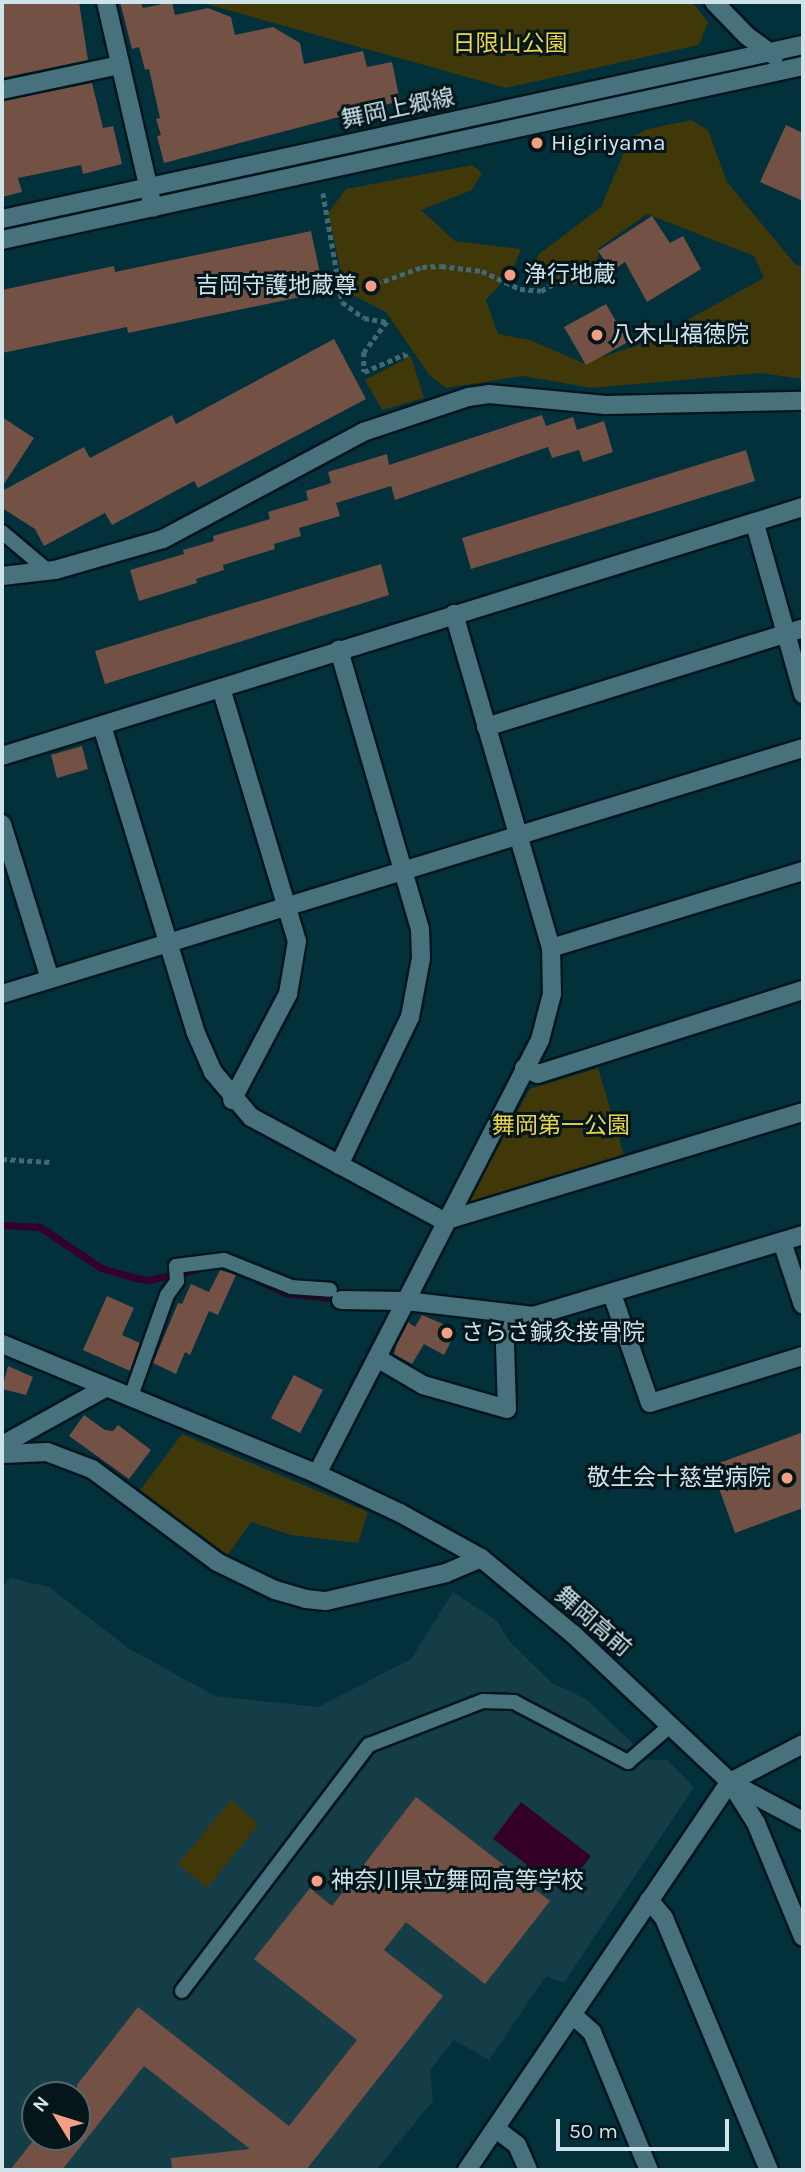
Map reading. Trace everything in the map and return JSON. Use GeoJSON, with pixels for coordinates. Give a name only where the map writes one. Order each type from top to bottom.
{"type":"FeatureCollection","features":[{"type":"Feature","properties":{"kind":"street"},"geometry":{"type":"LineString","coordinates":[[106,2],[153,208]]}},
{"type":"Feature","properties":{"kind":"street"},"geometry":{"type":"LineString","coordinates":[[714,2],[768,52],[801,68]]}},
{"type":"Feature","properties":{"kind":"street","name":"舞岡上郷線"},"geometry":{"type":"LineString","coordinates":[[2,219],[803,44]]}},
{"type":"Feature","properties":{"kind":"street"},"geometry":{"type":"LineString","coordinates":[[2,90],[120,65]]}},
{"type":"Feature","properties":{"kind":"street","name":"舞岡上郷線"},"geometry":{"type":"LineString","coordinates":[[2,240],[801,68]]}},
{"type":"Feature","properties":{"kind":"street"},"geometry":{"type":"LineString","coordinates":[[2,576],[47,570],[163,539],[363,432],[468,397],[489,394],[605,405],[803,401]]}},
{"type":"Feature","properties":{"kind":"street"},"geometry":{"type":"LineString","coordinates":[[2,756],[803,507]]}},
{"type":"Feature","properties":{"kind":"street"},"geometry":{"type":"LineString","coordinates":[[755,524],[795,630],[803,694]]}},
{"type":"Feature","properties":{"kind":"street"},"geometry":{"type":"LineString","coordinates":[[317,1474],[444,1221],[540,1040],[552,994],[551,948],[454,614]]}},
{"type":"Feature","properties":{"kind":"street"},"geometry":{"type":"LineString","coordinates":[[486,727],[795,630]]}},
{"type":"Feature","properties":{"kind":"street"},"geometry":{"type":"LineString","coordinates":[[339,650],[419,929],[419,988],[410,1017],[339,1165]]}},
{"type":"Feature","properties":{"kind":"street"},"geometry":{"type":"LineString","coordinates":[[221,688],[296,941],[288,994],[232,1100]]}},
{"type":"Feature","properties":{"kind":"street"},"geometry":{"type":"LineString","coordinates":[[102,726],[171,945],[195,1031],[213,1072],[232,1100],[251,1117],[444,1221],[803,1112]]}},
{"type":"Feature","properties":{"kind":"street"},"geometry":{"type":"LineString","coordinates":[[2,994],[171,945],[803,748]]}},
{"type":"Feature","properties":{"kind":"street"},"geometry":{"type":"LineString","coordinates":[[2,824],[50,979]]}},
{"type":"Feature","properties":{"kind":"street"},"geometry":{"type":"LineString","coordinates":[[551,948],[803,871]]}},
{"type":"Feature","properties":{"kind":"street"},"geometry":{"type":"LineString","coordinates":[[524,1068],[538,1074],[803,990]]}},
{"type":"Feature","properties":{"kind":"street"},"geometry":{"type":"LineString","coordinates":[[336,1293],[504,1315],[533,1316],[803,1235]]}},
{"type":"Feature","properties":{"kind":"street"},"geometry":{"type":"LineString","coordinates":[[782,1242],[803,1306]]}},
{"type":"Feature","properties":{"kind":"street"},"geometry":{"type":"LineString","coordinates":[[611,1294],[650,1403],[803,1356]]}},
{"type":"Feature","properties":{"kind":"street"},"geometry":{"type":"LineString","coordinates":[[377,1358],[423,1385],[507,1409],[504,1315]]}},
{"type":"Feature","properties":{"kind":"street","name":"舞岡高前"},"geometry":{"type":"LineString","coordinates":[[2,1344],[317,1474],[400,1513],[481,1558],[573,1634],[730,1782]]}},
{"type":"Feature","properties":{"kind":"street"},"geometry":{"type":"LineString","coordinates":[[2,1445],[105,1388]]}},
{"type":"Feature","properties":{"kind":"street"},"geometry":{"type":"LineString","coordinates":[[2,1454],[47,1452],[92,1469],[216,1562],[275,1590],[306,1599],[326,1601],[446,1573],[481,1558]]}},
{"type":"Feature","properties":{"kind":"street"},"geometry":{"type":"LineString","coordinates":[[467,2170],[730,1782],[803,1744]]}},
{"type":"Feature","properties":{"kind":"street"},"geometry":{"type":"LineString","coordinates":[[730,1782],[803,1821]]}},
{"type":"Feature","properties":{"kind":"street"},"geometry":{"type":"LineString","coordinates":[[730,1782],[755,1822],[803,1937]]}},
{"type":"Feature","properties":{"kind":"street"},"geometry":{"type":"LineString","coordinates":[[649,1900],[664,1918],[769,2170]]}},
{"type":"Feature","properties":{"kind":"street"},"geometry":{"type":"LineString","coordinates":[[573,2015],[592,2032],[649,2170]]}},
{"type":"Feature","properties":{"kind":"street"},"geometry":{"type":"LineString","coordinates":[[496,2129],[517,2146],[528,2170]]}},
{"type":"Feature","properties":{"kind":"lane"},"geometry":{"type":"LineString","coordinates":[[2,533],[47,570]]}},
{"type":"Feature","properties":{"kind":"lane"},"geometry":{"type":"LineString","coordinates":[[130,1399],[167,1295],[177,1280],[176,1266],[224,1260],[291,1287],[336,1293]]}},
{"type":"Feature","properties":{"kind":"lane"},"geometry":{"type":"LineString","coordinates":[[182,1991],[369,1745],[483,1701],[514,1702],[628,1762],[671,1725]]}},
{"type":"Feature","properties":{"kind":"path"},"geometry":{"type":"LineString","coordinates":[[324,193],[342,302],[364,318],[387,322],[364,352],[364,372],[405,354],[407,358]]}},
{"type":"Feature","properties":{"kind":"path"},"geometry":{"type":"LineString","coordinates":[[376,284],[422,267],[441,266],[482,271],[520,289],[541,291],[558,281]]}},
{"type":"Feature","properties":{"kind":"path"},"geometry":{"type":"LineString","coordinates":[[2,1159],[50,1162]]}},
{"type":"Feature","properties":{"kind":"shaded area","name":"神奈川県立舞岡高等学校"},"geometry":{"type":"Polygon","coordinates":[[[10,1578],[49,1587],[128,1648],[215,1696],[318,1707],[411,1659],[453,1592],[497,1621],[509,1641],[552,1683],[586,1699],[650,1760],[667,1760],[694,1787],[564,1983],[546,1976],[489,2060],[454,2040],[430,2070],[433,2101],[376,2170],[2,2170],[2,1589],[10,1578]]]}},
{"type":"Feature","properties":{"kind":"shaded area"},"geometry":{"type":"Polygon","coordinates":[[[521,1802],[591,1856],[563,1892],[493,1839],[521,1802]]]}},
{"type":"Feature","properties":{"kind":"green space","name":"日限山公園"},"geometry":{"type":"Polygon","coordinates":[[[199,2],[692,2],[708,22],[699,45],[506,88],[199,2]]]}},
{"type":"Feature","properties":{"kind":"green space"},"geometry":{"type":"Polygon","coordinates":[[[691,120],[708,130],[727,182],[795,264],[803,267],[803,379],[760,373],[592,388],[523,376],[446,388],[430,376],[386,312],[345,291],[328,213],[346,189],[472,165],[482,173],[472,190],[421,210],[455,241],[521,249],[513,269],[486,300],[498,334],[530,340],[583,363],[645,343],[764,278],[754,256],[647,214],[599,248],[595,275],[573,285],[533,273],[538,255],[601,207],[630,138],[648,129],[691,120]]]}},
{"type":"Feature","properties":{"kind":"green space"},"geometry":{"type":"Polygon","coordinates":[[[411,356],[424,398],[382,410],[365,380],[411,356]]]}},
{"type":"Feature","properties":{"kind":"green space","name":"舞岡第一公園"},"geometry":{"type":"Polygon","coordinates":[[[598,1068],[624,1155],[467,1203],[530,1089],[598,1068]]]}},
{"type":"Feature","properties":{"kind":"green space"},"geometry":{"type":"Polygon","coordinates":[[[182,1434],[368,1512],[358,1543],[291,1535],[251,1522],[225,1559],[138,1493],[182,1434]]]}},
{"type":"Feature","properties":{"kind":"green space"},"geometry":{"type":"Polygon","coordinates":[[[231,1800],[259,1824],[207,1888],[178,1864],[231,1800]]]}},
{"type":"Feature","properties":{"kind":"building"},"geometry":{"type":"Polygon","coordinates":[[[2,2],[79,2],[88,60],[2,78],[2,2]]]}},
{"type":"Feature","properties":{"kind":"building"},"geometry":{"type":"Polygon","coordinates":[[[120,2],[141,2],[143,8],[172,2],[175,15],[208,8],[231,17],[235,35],[273,27],[300,43],[304,64],[363,51],[367,67],[392,62],[400,101],[164,163],[157,136],[161,135],[156,119],[160,118],[149,69],[145,70],[139,47],[132,49],[120,2]]]}},
{"type":"Feature","properties":{"kind":"building"},"geometry":{"type":"Polygon","coordinates":[[[92,83],[103,128],[113,126],[122,164],[83,174],[81,165],[18,178],[22,192],[2,197],[2,101],[92,83]]]}},
{"type":"Feature","properties":{"kind":"building"},"geometry":{"type":"Polygon","coordinates":[[[786,125],[803,133],[803,201],[760,182],[786,125]]]}},
{"type":"Feature","properties":{"kind":"building"},"geometry":{"type":"Polygon","coordinates":[[[652,216],[670,243],[683,236],[701,269],[647,302],[625,262],[612,271],[598,251],[652,216]]]}},
{"type":"Feature","properties":{"kind":"building"},"geometry":{"type":"Polygon","coordinates":[[[311,231],[324,292],[128,333],[127,327],[2,353],[2,290],[114,266],[115,272],[311,231]]]}},
{"type":"Feature","properties":{"kind":"building"},"geometry":{"type":"Polygon","coordinates":[[[606,304],[628,342],[586,365],[564,327],[606,304]]]}},
{"type":"Feature","properties":{"kind":"building"},"geometry":{"type":"Polygon","coordinates":[[[334,339],[366,399],[198,488],[194,481],[112,525],[105,513],[44,546],[35,529],[2,508],[2,491],[84,447],[90,458],[172,415],[176,424],[334,339]]]}},
{"type":"Feature","properties":{"kind":"building"},"geometry":{"type":"Polygon","coordinates":[[[542,415],[546,426],[573,417],[577,430],[604,421],[613,452],[583,462],[579,450],[552,458],[548,447],[395,500],[391,486],[336,503],[340,516],[299,528],[301,536],[274,544],[275,549],[223,565],[224,570],[196,579],[197,583],[139,601],[130,570],[184,554],[183,550],[214,541],[213,536],[270,519],[268,512],[308,500],[306,491],[331,483],[328,472],[387,454],[389,465],[542,415]]]}},
{"type":"Feature","properties":{"kind":"building"},"geometry":{"type":"Polygon","coordinates":[[[2,417],[34,438],[2,487],[2,417]]]}},
{"type":"Feature","properties":{"kind":"building"},"geometry":{"type":"Polygon","coordinates":[[[746,450],[755,481],[471,569],[462,538],[746,450]]]}},
{"type":"Feature","properties":{"kind":"building"},"geometry":{"type":"Polygon","coordinates":[[[381,564],[389,595],[105,684],[95,651],[381,564]]]}},
{"type":"Feature","properties":{"kind":"building"},"geometry":{"type":"Polygon","coordinates":[[[82,746],[88,769],[57,778],[51,755],[82,746]]]}},
{"type":"Feature","properties":{"kind":"building"},"geometry":{"type":"Polygon","coordinates":[[[220,1270],[236,1275],[218,1315],[209,1311],[190,1355],[185,1352],[176,1374],[153,1363],[178,1303],[182,1304],[191,1284],[209,1292],[220,1270]]]}},
{"type":"Feature","properties":{"kind":"building"},"geometry":{"type":"Polygon","coordinates":[[[107,1296],[134,1308],[122,1335],[140,1343],[130,1371],[83,1350],[107,1296]]]}},
{"type":"Feature","properties":{"kind":"building"},"geometry":{"type":"Polygon","coordinates":[[[422,1315],[457,1330],[444,1355],[424,1344],[412,1364],[394,1354],[408,1322],[415,1327],[422,1315]]]}},
{"type":"Feature","properties":{"kind":"building"},"geometry":{"type":"Polygon","coordinates":[[[8,1366],[33,1377],[26,1395],[2,1389],[8,1366]]]}},
{"type":"Feature","properties":{"kind":"building"},"geometry":{"type":"Polygon","coordinates":[[[294,1375],[323,1390],[300,1433],[271,1418],[294,1375]]]}},
{"type":"Feature","properties":{"kind":"building"},"geometry":{"type":"Polygon","coordinates":[[[84,1415],[105,1430],[113,1431],[118,1425],[151,1450],[129,1479],[69,1436],[84,1415]]]}},
{"type":"Feature","properties":{"kind":"building","name":"敬生会十慈堂病院"},"geometry":{"type":"Polygon","coordinates":[[[803,1432],[803,1508],[735,1533],[711,1466],[803,1432]]]}},
{"type":"Feature","properties":{"kind":"building"},"geometry":{"type":"Polygon","coordinates":[[[416,1797],[550,1901],[485,1984],[406,1922],[384,1950],[443,1996],[306,2170],[172,2170],[171,2158],[250,2149],[144,2066],[91,2133],[91,2081],[80,2081],[138,2007],[289,2126],[357,2040],[254,1959],[310,1888],[332,1906],[416,1797]]]}},
{"type":"Feature","properties":{"kind":"building"},"geometry":{"type":"Polygon","coordinates":[[[25,2151],[77,2151],[62,2170],[10,2170],[25,2151]]]}},
{"type":"Feature","properties":{"kind":"waterway"},"geometry":{"type":"LineString","coordinates":[[2,1225],[40,1227],[101,1268],[136,1278],[148,1280],[196,1270]]}},
{"type":"Feature","properties":{"kind":"waterway"},"geometry":{"type":"LineString","coordinates":[[261,1282],[286,1293],[338,1299]]}},
{"type":"Feature","properties":{"kind":"place","name":"Higiriyama"},"geometry":{"type":"Point","coordinates":[537,143]}},
{"type":"Feature","properties":{"kind":"place","name":"浄行地蔵"},"geometry":{"type":"Point","coordinates":[510,275]}},
{"type":"Feature","properties":{"kind":"place","name":"吉岡守護地蔵尊"},"geometry":{"type":"Point","coordinates":[371,286]}},
{"type":"Feature","properties":{"kind":"place","name":"八木山福徳院"},"geometry":{"type":"Point","coordinates":[597,335]}},
{"type":"Feature","properties":{"kind":"place","name":"さらさ鍼灸接骨院"},"geometry":{"type":"Point","coordinates":[447,1333]}},
{"type":"Feature","properties":{"kind":"place","name":"敬生会十慈堂病院"},"geometry":{"type":"Point","coordinates":[787,1478]}},
{"type":"Feature","properties":{"kind":"place","name":"神奈川県立舞岡高等学校"},"geometry":{"type":"Point","coordinates":[317,1881]}}]}
